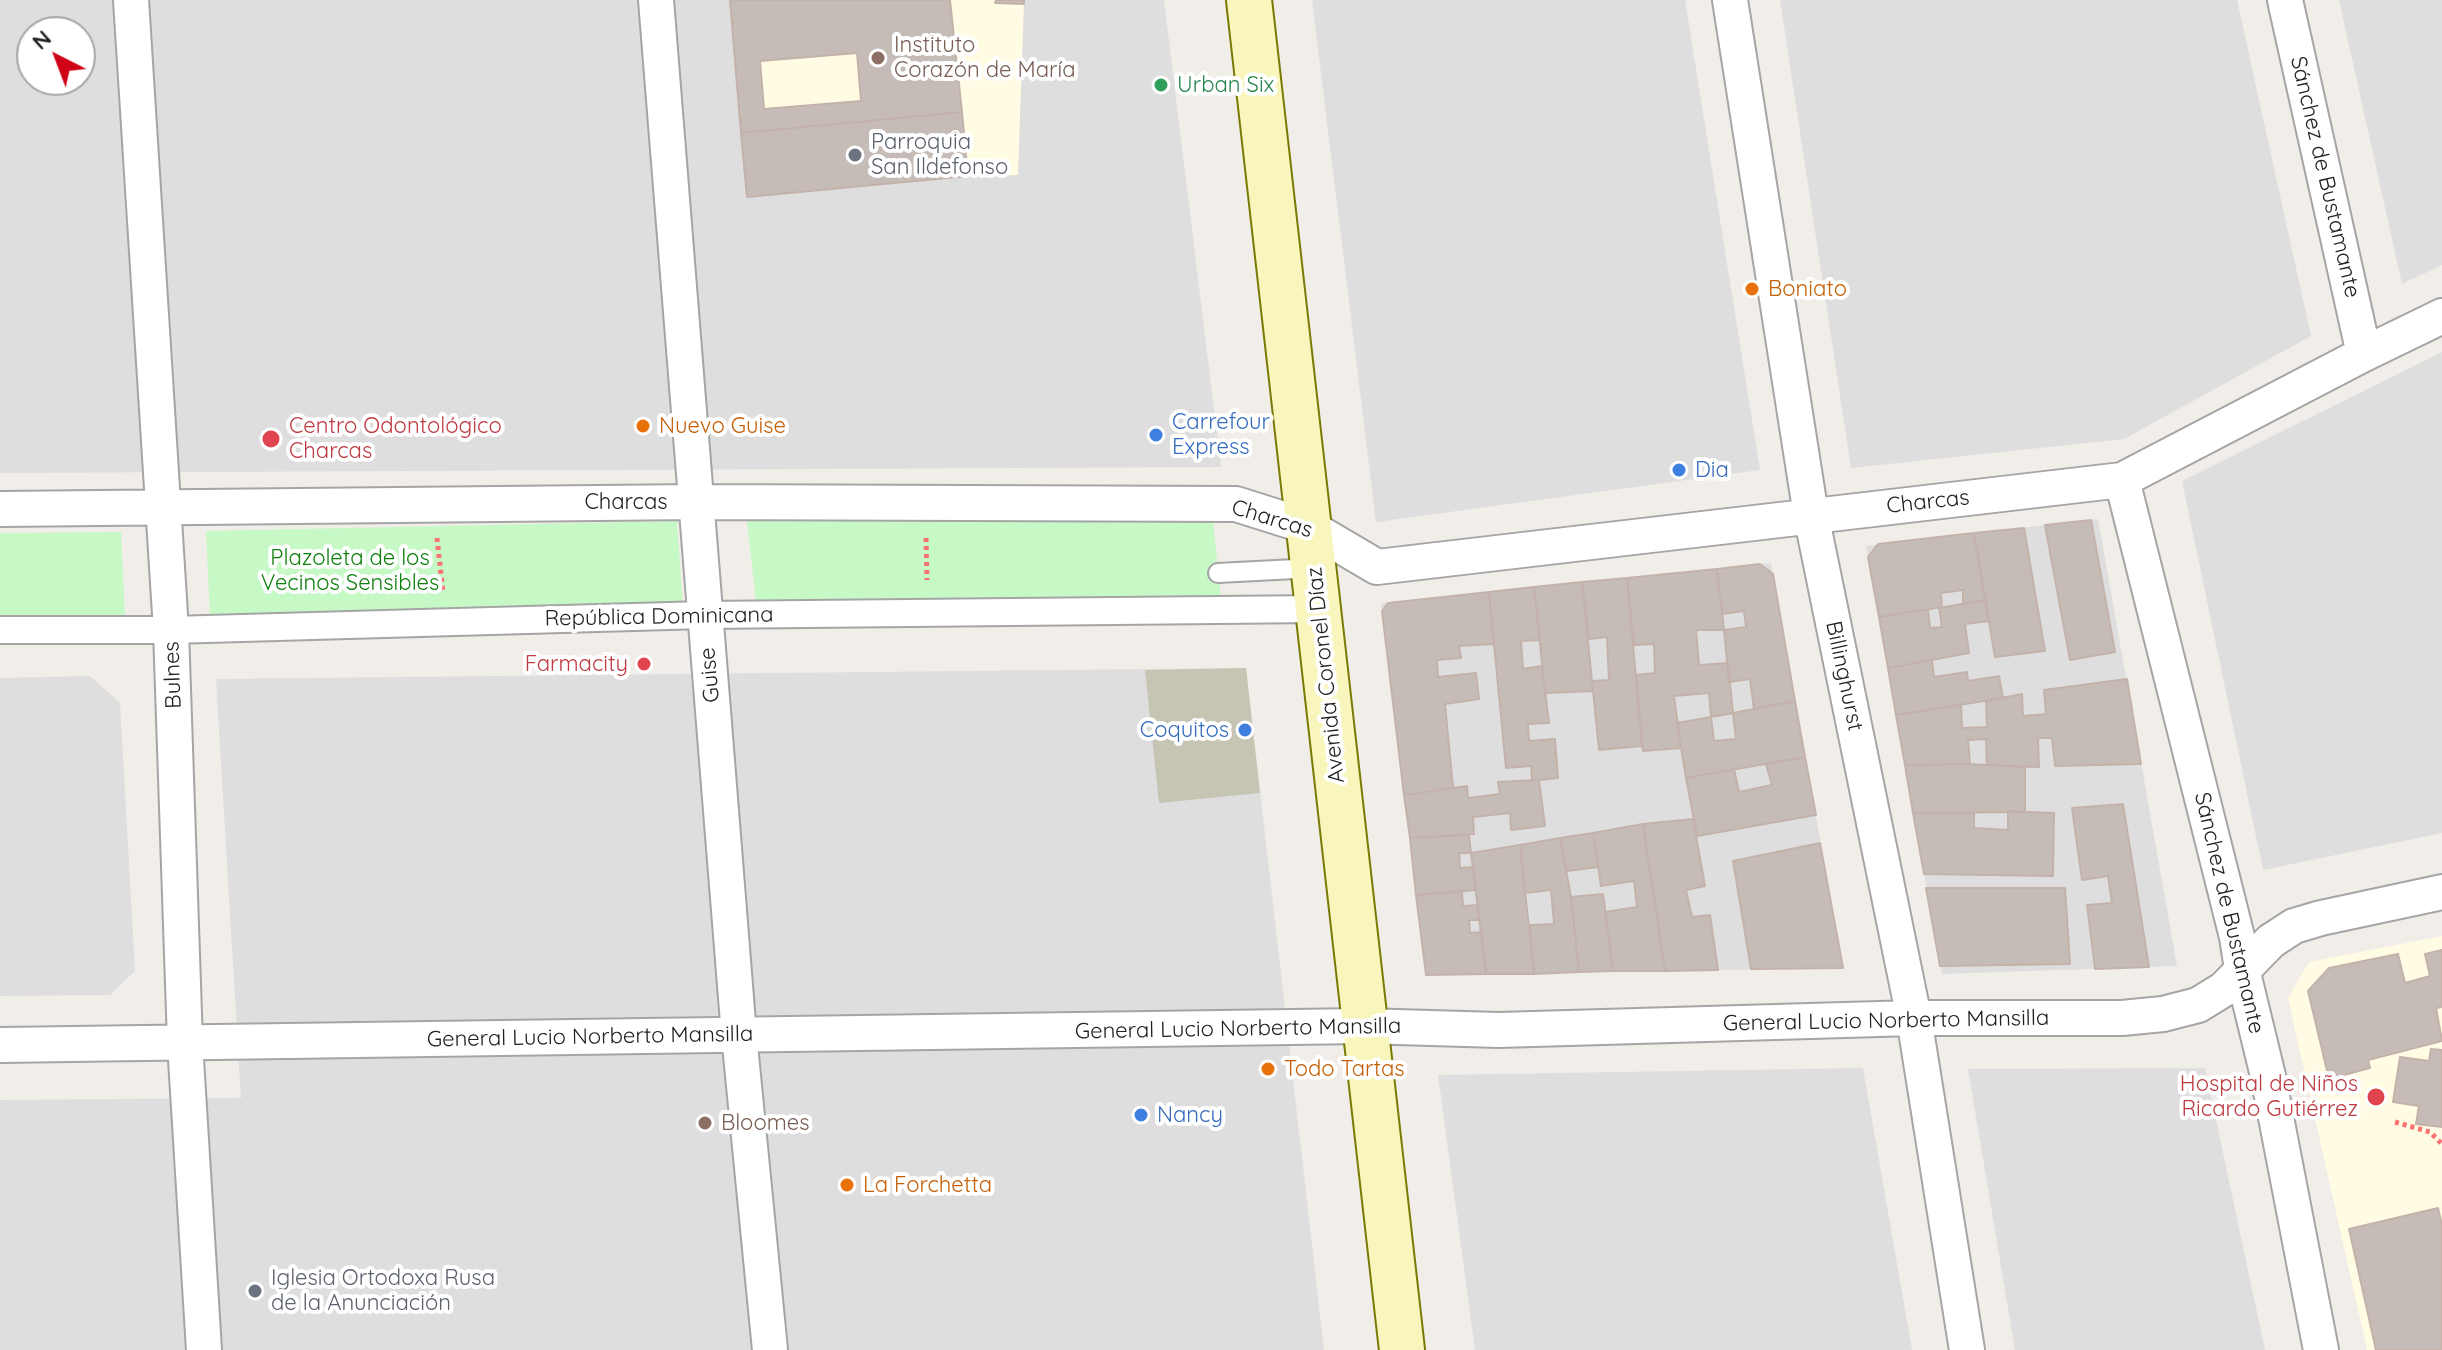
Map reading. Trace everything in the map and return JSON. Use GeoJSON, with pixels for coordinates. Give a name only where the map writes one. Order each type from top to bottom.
{"type":"FeatureCollection","features":[{"type":"Feature","properties":{"kind":"main road","name":"Avenida Coronel Díaz"},"geometry":{"type":"LineString","coordinates":[[1249,0],[1402,1350]]}},
{"type":"Feature","properties":{"kind":"street","name":"Bulnes"},"geometry":{"type":"LineString","coordinates":[[131,0],[165,509],[185,1043],[204,1350]]}},
{"type":"Feature","properties":{"kind":"street","name":"Guise"},"geometry":{"type":"LineString","coordinates":[[656,0],[739,1035],[770,1350]]}},
{"type":"Feature","properties":{"kind":"street","name":"Billinghurst"},"geometry":{"type":"LineString","coordinates":[[1730,0],[1811,515],[1914,1018],[1967,1350]]}},
{"type":"Feature","properties":{"kind":"street","name":"Sánchez de Bustamante"},"geometry":{"type":"LineString","coordinates":[[2285,0],[2364,354]]}},
{"type":"Feature","properties":{"kind":"street","name":"Charcas"},"geometry":{"type":"LineString","coordinates":[[0,509],[925,501],[1236,504],[1314,568],[1377,567],[2122,480],[2442,316]]}},
{"type":"Feature","properties":{"kind":"street","name":"Sánchez de Bustamante"},"geometry":{"type":"LineString","coordinates":[[2122,480],[2237,937],[2268,1076],[2321,1350]]}},
{"type":"Feature","properties":{"kind":"street","name":"República Dominicana"},"geometry":{"type":"LineString","coordinates":[[0,630],[171,630],[446,621],[928,612],[1314,568]]}},
{"type":"Feature","properties":{"kind":"street","name":"General Lucio Norberto Mansilla"},"geometry":{"type":"LineString","coordinates":[[0,1045],[1363,1026],[1499,1030],[1914,1018],[2122,1018],[2163,1014],[2198,1005],[2224,989],[2271,941],[2294,926],[2442,892]]}},
{"type":"Feature","properties":{"kind":"lane"},"geometry":{"type":"LineString","coordinates":[[1218,573],[1314,568]]}},
{"type":"Feature","properties":{"kind":"path"},"geometry":{"type":"LineString","coordinates":[[925,501],[928,612]]}},
{"type":"Feature","properties":{"kind":"path"},"geometry":{"type":"LineString","coordinates":[[433,504],[446,621]]}},
{"type":"Feature","properties":{"kind":"path"},"geometry":{"type":"LineString","coordinates":[[2395,1122],[2430,1132],[2442,1144]]}},
{"type":"Feature","properties":{"kind":"shaded area"},"geometry":{"type":"Polygon","coordinates":[[[0,0],[1164,0],[1221,467],[0,473],[0,0]]]}},
{"type":"Feature","properties":{"kind":"shaded area","name":"Instituto Corazón de María"},"geometry":{"type":"Polygon","coordinates":[[[730,0],[1024,0],[1018,175],[968,176],[962,112],[741,133],[730,0]]]}},
{"type":"Feature","properties":{"kind":"shaded area"},"geometry":{"type":"Polygon","coordinates":[[[1312,0],[1685,0],[1760,470],[1376,522],[1312,0]]]}},
{"type":"Feature","properties":{"kind":"shaded area"},"geometry":{"type":"Polygon","coordinates":[[[1780,0],[2237,0],[2311,336],[2124,439],[1851,468],[1780,0]]]}},
{"type":"Feature","properties":{"kind":"shaded area"},"geometry":{"type":"Polygon","coordinates":[[[2339,0],[2442,0],[2442,265],[2402,284],[2339,0]]]}},
{"type":"Feature","properties":{"kind":"shaded area"},"geometry":{"type":"Polygon","coordinates":[[[2442,352],[2442,833],[2263,870],[2182,481],[2442,352]]]}},
{"type":"Feature","properties":{"kind":"shaded area"},"geometry":{"type":"Polygon","coordinates":[[[2098,519],[2177,966],[1942,974],[1866,546],[2098,519]]]}},
{"type":"Feature","properties":{"kind":"shaded area"},"geometry":{"type":"Polygon","coordinates":[[[1771,563],[1843,968],[1426,975],[1381,603],[1771,563]]]}},
{"type":"Feature","properties":{"kind":"shaded area"},"geometry":{"type":"Polygon","coordinates":[[[1246,668],[1324,1350],[0,1350],[0,1100],[241,1098],[216,679],[1246,668]]]}},
{"type":"Feature","properties":{"kind":"shaded area"},"geometry":{"type":"Polygon","coordinates":[[[1246,668],[1260,793],[1159,803],[1145,670],[1246,668]]]}},
{"type":"Feature","properties":{"kind":"shaded area"},"geometry":{"type":"Polygon","coordinates":[[[90,676],[120,703],[135,971],[110,995],[0,996],[0,678],[90,676]]]}},
{"type":"Feature","properties":{"kind":"shaded area","name":"Hospital de Niños Ricardo Gutiérrez"},"geometry":{"type":"Polygon","coordinates":[[[2442,936],[2442,1350],[2367,1350],[2288,998],[2309,962],[2442,936]]]}},
{"type":"Feature","properties":{"kind":"shaded area"},"geometry":{"type":"Polygon","coordinates":[[[1863,1068],[1912,1350],[1475,1350],[1438,1075],[1863,1068]]]}},
{"type":"Feature","properties":{"kind":"shaded area"},"geometry":{"type":"Polygon","coordinates":[[[2205,1068],[2265,1350],[2015,1350],[1968,1069],[2205,1068]]]}},
{"type":"Feature","properties":{"kind":"green space"},"geometry":{"type":"Polygon","coordinates":[[[1213,520],[1221,599],[756,602],[747,521],[1213,520]]]}},
{"type":"Feature","properties":{"kind":"green space","name":"Plazoleta de los Vecinos Sensibles"},"geometry":{"type":"Polygon","coordinates":[[[677,521],[683,607],[210,616],[206,531],[677,521]]]}},
{"type":"Feature","properties":{"kind":"green space"},"geometry":{"type":"Polygon","coordinates":[[[121,532],[125,617],[0,617],[0,533],[121,532]]]}},
{"type":"Feature","properties":{"kind":"building"},"geometry":{"type":"Polygon","coordinates":[[[730,0],[950,0],[962,112],[741,133],[730,0]],[[857,53],[760,61],[764,109],[861,101],[857,53]]]}},
{"type":"Feature","properties":{"kind":"building"},"geometry":{"type":"Polygon","coordinates":[[[996,0],[1024,0],[1024,4],[995,3],[996,0]]]}},
{"type":"Feature","properties":{"kind":"building","name":"Parroquia San Ildefonso"},"geometry":{"type":"Polygon","coordinates":[[[962,112],[968,176],[747,197],[741,133],[962,112]]]}},
{"type":"Feature","properties":{"kind":"building"},"geometry":{"type":"Polygon","coordinates":[[[2091,520],[2115,652],[2070,660],[2045,525],[2091,520]]]}},
{"type":"Feature","properties":{"kind":"building"},"geometry":{"type":"Polygon","coordinates":[[[2024,528],[2045,651],[1995,657],[1974,533],[2024,528]]]}},
{"type":"Feature","properties":{"kind":"building"},"geometry":{"type":"Polygon","coordinates":[[[1974,533],[1985,600],[1963,604],[1963,590],[1941,593],[1942,607],[1879,617],[1868,557],[1878,544],[1974,533]]]}},
{"type":"Feature","properties":{"kind":"building"},"geometry":{"type":"Polygon","coordinates":[[[1760,564],[1773,574],[1795,701],[1754,709],[1750,679],[1729,682],[1724,630],[1746,627],[1744,611],[1722,614],[1717,569],[1760,564]]]}},
{"type":"Feature","properties":{"kind":"building"},"geometry":{"type":"Polygon","coordinates":[[[1717,569],[1724,630],[1696,630],[1699,665],[1728,663],[1733,713],[1711,717],[1709,693],[1674,696],[1681,748],[1643,751],[1636,675],[1655,673],[1654,644],[1634,645],[1627,578],[1717,569]]]}},
{"type":"Feature","properties":{"kind":"building"},"geometry":{"type":"Polygon","coordinates":[[[1627,578],[1642,746],[1599,750],[1592,681],[1609,680],[1607,637],[1589,639],[1582,582],[1627,578]]]}},
{"type":"Feature","properties":{"kind":"building"},"geometry":{"type":"Polygon","coordinates":[[[1582,582],[1593,691],[1545,693],[1534,587],[1582,582]]]}},
{"type":"Feature","properties":{"kind":"building"},"geometry":{"type":"Polygon","coordinates":[[[1534,587],[1540,640],[1521,641],[1523,669],[1542,666],[1549,723],[1528,724],[1529,741],[1555,739],[1558,778],[1532,781],[1531,766],[1506,768],[1489,592],[1534,587]]]}},
{"type":"Feature","properties":{"kind":"building"},"geometry":{"type":"Polygon","coordinates":[[[1489,592],[1494,644],[1459,646],[1461,658],[1437,660],[1438,677],[1476,673],[1479,699],[1445,704],[1453,788],[1404,795],[1382,611],[1388,603],[1489,592]]]}},
{"type":"Feature","properties":{"kind":"building"},"geometry":{"type":"Polygon","coordinates":[[[1985,600],[1989,621],[1965,624],[1969,653],[1888,668],[1879,617],[1928,609],[1930,628],[1942,627],[1939,608],[1985,600]]]}},
{"type":"Feature","properties":{"kind":"building"},"geometry":{"type":"Polygon","coordinates":[[[1932,660],[1934,677],[1967,672],[1968,681],[1999,676],[2003,698],[1896,715],[1888,668],[1932,660]]]}},
{"type":"Feature","properties":{"kind":"building"},"geometry":{"type":"Polygon","coordinates":[[[2127,679],[2141,764],[2055,766],[2052,738],[2038,738],[2039,767],[1987,765],[1986,739],[1968,740],[1970,764],[1905,765],[1896,715],[1961,705],[1962,728],[1987,727],[1986,701],[2022,694],[2023,716],[2046,714],[2044,690],[2127,679]]]}},
{"type":"Feature","properties":{"kind":"building"},"geometry":{"type":"Polygon","coordinates":[[[1795,701],[1805,757],[1686,778],[1677,723],[1711,717],[1714,741],[1736,739],[1733,713],[1795,701]]]}},
{"type":"Feature","properties":{"kind":"building"},"geometry":{"type":"Polygon","coordinates":[[[1805,757],[1816,815],[1697,836],[1686,778],[1734,769],[1739,792],[1772,785],[1766,764],[1805,757]]]}},
{"type":"Feature","properties":{"kind":"building"},"geometry":{"type":"Polygon","coordinates":[[[1905,765],[2025,767],[2025,812],[1913,813],[1905,765]]]}},
{"type":"Feature","properties":{"kind":"building"},"geometry":{"type":"Polygon","coordinates":[[[1539,780],[1545,826],[1511,830],[1510,813],[1473,817],[1474,834],[1410,838],[1404,795],[1467,786],[1468,798],[1500,794],[1498,782],[1539,780]]]}},
{"type":"Feature","properties":{"kind":"building"},"geometry":{"type":"Polygon","coordinates":[[[2123,804],[2149,967],[2095,969],[2087,905],[2112,903],[2108,876],[2082,880],[2072,808],[2123,804]]]}},
{"type":"Feature","properties":{"kind":"building"},"geometry":{"type":"Polygon","coordinates":[[[2008,811],[2054,813],[2053,876],[1924,874],[1913,813],[1974,813],[1974,828],[2008,830],[2008,811]]]}},
{"type":"Feature","properties":{"kind":"building"},"geometry":{"type":"Polygon","coordinates":[[[1693,819],[1705,886],[1686,890],[1692,917],[1710,915],[1718,970],[1665,971],[1643,824],[1693,819]]]}},
{"type":"Feature","properties":{"kind":"building"},"geometry":{"type":"Polygon","coordinates":[[[1643,824],[1665,971],[1613,971],[1605,912],[1637,907],[1634,881],[1601,886],[1593,833],[1643,824]]]}},
{"type":"Feature","properties":{"kind":"building"},"geometry":{"type":"Polygon","coordinates":[[[1593,833],[1598,867],[1567,871],[1560,838],[1593,833]]]}},
{"type":"Feature","properties":{"kind":"building"},"geometry":{"type":"Polygon","coordinates":[[[1469,835],[1471,853],[1459,853],[1460,868],[1473,867],[1476,890],[1416,895],[1410,838],[1469,835]]]}},
{"type":"Feature","properties":{"kind":"building"},"geometry":{"type":"Polygon","coordinates":[[[1560,838],[1571,897],[1579,972],[1534,974],[1530,925],[1554,924],[1551,890],[1525,893],[1520,845],[1560,838]]]}},
{"type":"Feature","properties":{"kind":"building"},"geometry":{"type":"Polygon","coordinates":[[[1820,843],[1843,968],[1751,969],[1733,861],[1820,843]]]}},
{"type":"Feature","properties":{"kind":"building"},"geometry":{"type":"Polygon","coordinates":[[[1520,845],[1534,974],[1486,974],[1471,853],[1520,845]]]}},
{"type":"Feature","properties":{"kind":"building"},"geometry":{"type":"Polygon","coordinates":[[[1926,888],[2065,888],[2070,964],[1940,966],[1926,888]]]}},
{"type":"Feature","properties":{"kind":"building"},"geometry":{"type":"Polygon","coordinates":[[[1462,892],[1463,906],[1478,905],[1480,920],[1469,920],[1470,933],[1481,932],[1486,974],[1426,975],[1416,895],[1462,892]]]}},
{"type":"Feature","properties":{"kind":"building"},"geometry":{"type":"Polygon","coordinates":[[[1603,894],[1613,971],[1579,972],[1571,897],[1603,894]]]}},
{"type":"Feature","properties":{"kind":"building"},"geometry":{"type":"Polygon","coordinates":[[[2442,950],[2442,1007],[2436,1008],[2442,1041],[2368,1060],[2370,1068],[2329,1079],[2308,991],[2329,968],[2398,954],[2405,983],[2430,976],[2425,954],[2442,950]]]}},
{"type":"Feature","properties":{"kind":"building"},"geometry":{"type":"Polygon","coordinates":[[[2431,1049],[2442,1050],[2442,1127],[2416,1124],[2419,1106],[2393,1102],[2400,1057],[2429,1061],[2431,1049]]]}},
{"type":"Feature","properties":{"kind":"building"},"geometry":{"type":"Polygon","coordinates":[[[2438,1208],[2442,1225],[2442,1350],[2376,1350],[2349,1229],[2438,1208]]]}},
{"type":"Feature","properties":{"kind":"place","name":"Instituto Corazón de María"},"geometry":{"type":"Point","coordinates":[878,58]}},
{"type":"Feature","properties":{"kind":"place","name":"Urban Six"},"geometry":{"type":"Point","coordinates":[1161,85]}},
{"type":"Feature","properties":{"kind":"place","name":"Parroquia San Ildefonso"},"geometry":{"type":"Point","coordinates":[855,155]}},
{"type":"Feature","properties":{"kind":"place","name":"Boniato"},"geometry":{"type":"Point","coordinates":[1752,289]}},
{"type":"Feature","properties":{"kind":"place","name":"Nuevo Guise"},"geometry":{"type":"Point","coordinates":[643,426]}},
{"type":"Feature","properties":{"kind":"place","name":"Carrefour Express"},"geometry":{"type":"Point","coordinates":[1156,435]}},
{"type":"Feature","properties":{"kind":"place","name":"Centro Odontológico Charcas"},"geometry":{"type":"Point","coordinates":[271,439]}},
{"type":"Feature","properties":{"kind":"place","name":"Dia"},"geometry":{"type":"Point","coordinates":[1679,470]}},
{"type":"Feature","properties":{"kind":"place","name":"Farmacity"},"geometry":{"type":"Point","coordinates":[644,664]}},
{"type":"Feature","properties":{"kind":"place","name":"Coquitos"},"geometry":{"type":"Point","coordinates":[1245,730]}},
{"type":"Feature","properties":{"kind":"place","name":"Todo Tartas"},"geometry":{"type":"Point","coordinates":[1268,1069]}},
{"type":"Feature","properties":{"kind":"place","name":"Hospital de Niños Ricardo Gutiérrez"},"geometry":{"type":"Point","coordinates":[2376,1097]}},
{"type":"Feature","properties":{"kind":"place","name":"Nancy"},"geometry":{"type":"Point","coordinates":[1141,1115]}},
{"type":"Feature","properties":{"kind":"place","name":"Bloomes"},"geometry":{"type":"Point","coordinates":[705,1123]}},
{"type":"Feature","properties":{"kind":"place","name":"La Forchetta"},"geometry":{"type":"Point","coordinates":[847,1185]}},
{"type":"Feature","properties":{"kind":"place","name":"Iglesia Ortodoxa Rusa de la Anunciación"},"geometry":{"type":"Point","coordinates":[255,1291]}}]}
